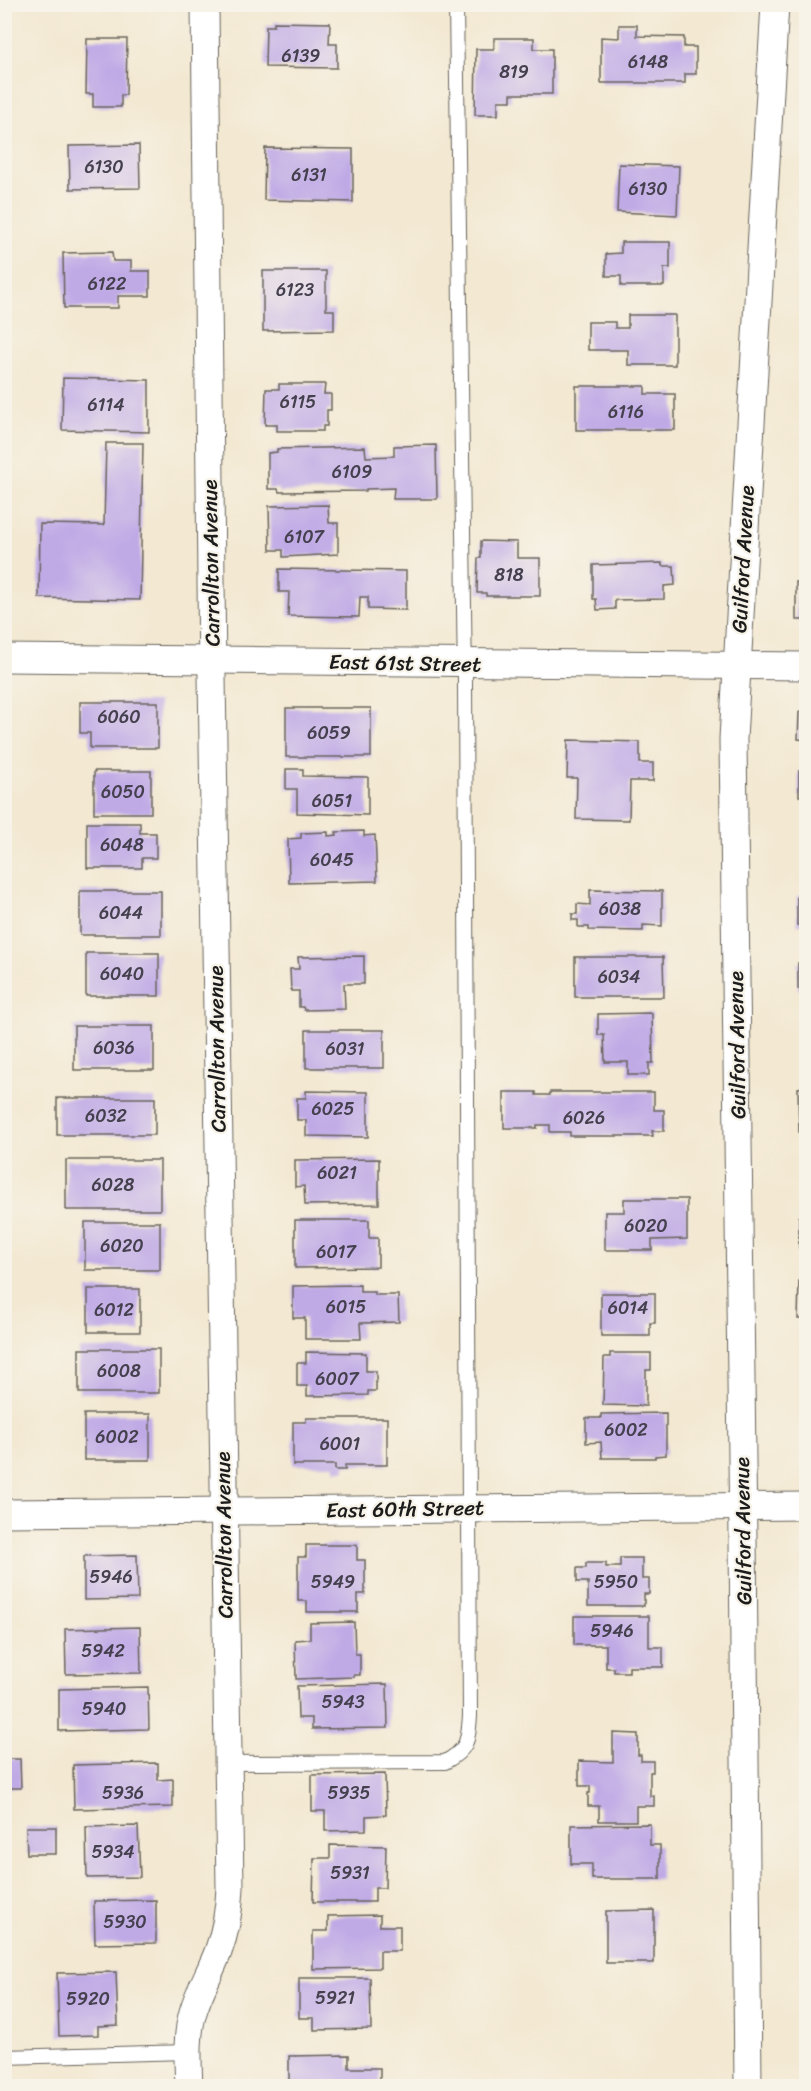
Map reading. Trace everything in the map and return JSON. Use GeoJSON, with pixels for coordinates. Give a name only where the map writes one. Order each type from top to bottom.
{"type":"FeatureCollection","features":[{"type":"Feature","properties":{"kind":"street","name":"Carrollton Avenue"},"geometry":{"type":"LineString","coordinates":[[189,2086],[188,2052],[192,2015],[202,1984],[217,1955],[228,1915],[230,1888],[223,1511],[205,4]]}},
{"type":"Feature","properties":{"kind":"street","name":"Guilford Avenue"},"geometry":{"type":"LineString","coordinates":[[748,2086],[733,739],[775,4]]}},
{"type":"Feature","properties":{"kind":"street","name":"East 61st Street"},"geometry":{"type":"LineString","coordinates":[[4,658],[807,666]]}},
{"type":"Feature","properties":{"kind":"street","name":"East 60th Street"},"geometry":{"type":"LineString","coordinates":[[4,1513],[807,1506]]}},
{"type":"Feature","properties":{"kind":"lane"},"geometry":{"type":"LineString","coordinates":[[227,1763],[446,1762],[464,1748],[468,1738],[470,1716],[465,663],[456,4]]}},
{"type":"Feature","properties":{"kind":"lane"},"geometry":{"type":"LineString","coordinates":[[4,2056],[188,2052]]}},
{"type":"Feature","properties":{"kind":"building"},"geometry":{"type":"Polygon","coordinates":[[[274,22],[330,23],[329,44],[337,44],[337,68],[265,67],[266,26],[274,26],[274,22]]]}},
{"type":"Feature","properties":{"kind":"building"},"geometry":{"type":"Polygon","coordinates":[[[619,25],[637,25],[637,36],[684,37],[684,47],[696,47],[696,74],[685,74],[685,83],[601,83],[601,37],[619,38],[619,25]]]}},
{"type":"Feature","properties":{"kind":"building"},"geometry":{"type":"Polygon","coordinates":[[[494,38],[534,38],[534,49],[552,49],[552,94],[511,94],[511,101],[498,101],[498,115],[475,115],[476,49],[494,49],[494,38]]]}},
{"type":"Feature","properties":{"kind":"building"},"geometry":{"type":"Polygon","coordinates":[[[87,39],[127,39],[126,95],[121,95],[121,107],[93,107],[93,94],[86,94],[87,39]]]}},
{"type":"Feature","properties":{"kind":"building"},"geometry":{"type":"Polygon","coordinates":[[[139,145],[140,188],[70,189],[69,146],[139,145]]]}},
{"type":"Feature","properties":{"kind":"building"},"geometry":{"type":"Polygon","coordinates":[[[265,148],[353,149],[353,202],[264,200],[265,148]]]}},
{"type":"Feature","properties":{"kind":"building"},"geometry":{"type":"Polygon","coordinates":[[[619,164],[679,166],[677,215],[617,212],[619,164]]]}},
{"type":"Feature","properties":{"kind":"building"},"geometry":{"type":"Polygon","coordinates":[[[621,242],[670,242],[670,268],[664,268],[664,286],[621,286],[621,276],[606,276],[606,254],[621,253],[621,242]]]}},
{"type":"Feature","properties":{"kind":"building"},"geometry":{"type":"Polygon","coordinates":[[[112,252],[113,261],[131,261],[131,271],[150,271],[150,296],[118,296],[118,308],[64,308],[63,253],[112,252]]]}},
{"type":"Feature","properties":{"kind":"building"},"geometry":{"type":"Polygon","coordinates":[[[263,271],[326,271],[326,310],[334,310],[334,330],[263,331],[263,271]]]}},
{"type":"Feature","properties":{"kind":"building"},"geometry":{"type":"Polygon","coordinates":[[[628,315],[675,315],[675,365],[628,365],[628,350],[588,350],[588,322],[615,322],[615,328],[628,328],[628,315]]]}},
{"type":"Feature","properties":{"kind":"building"},"geometry":{"type":"Polygon","coordinates":[[[63,378],[149,380],[149,432],[62,430],[63,378]]]}},
{"type":"Feature","properties":{"kind":"building"},"geometry":{"type":"Polygon","coordinates":[[[279,384],[325,384],[324,394],[331,394],[331,410],[327,410],[327,426],[323,426],[323,431],[277,431],[277,425],[265,425],[266,389],[279,389],[279,384]]]}},
{"type":"Feature","properties":{"kind":"building"},"geometry":{"type":"Polygon","coordinates":[[[576,386],[645,386],[645,394],[675,394],[675,430],[576,430],[576,386]]]}},
{"type":"Feature","properties":{"kind":"building"},"geometry":{"type":"Polygon","coordinates":[[[106,443],[143,443],[140,600],[39,598],[40,524],[104,525],[106,443]]]}},
{"type":"Feature","properties":{"kind":"building"},"geometry":{"type":"Polygon","coordinates":[[[436,445],[437,499],[393,499],[394,488],[366,489],[366,491],[279,492],[278,489],[268,489],[268,453],[277,452],[277,449],[365,447],[366,457],[394,456],[394,446],[436,445]]]}},
{"type":"Feature","properties":{"kind":"building"},"geometry":{"type":"Polygon","coordinates":[[[328,505],[329,523],[338,523],[338,554],[283,557],[283,550],[270,550],[269,506],[328,505]]]}},
{"type":"Feature","properties":{"kind":"building"},"geometry":{"type":"Polygon","coordinates":[[[481,541],[517,542],[517,558],[540,558],[540,596],[486,596],[486,593],[477,593],[481,541]]]}},
{"type":"Feature","properties":{"kind":"building"},"geometry":{"type":"Polygon","coordinates":[[[662,563],[662,566],[674,566],[675,585],[664,586],[664,599],[615,600],[615,609],[597,610],[596,599],[593,599],[593,565],[662,563]]]}},
{"type":"Feature","properties":{"kind":"building"},"geometry":{"type":"Polygon","coordinates":[[[279,569],[406,571],[406,610],[368,609],[368,597],[360,597],[359,617],[288,616],[289,592],[279,592],[279,569]]]}},
{"type":"Feature","properties":{"kind":"building"},"geometry":{"type":"Polygon","coordinates":[[[806,581],[806,620],[796,620],[796,582],[806,581]]]}},
{"type":"Feature","properties":{"kind":"building"},"geometry":{"type":"Polygon","coordinates":[[[80,702],[158,702],[158,748],[90,748],[90,733],[80,733],[80,702]]]}},
{"type":"Feature","properties":{"kind":"building"},"geometry":{"type":"Polygon","coordinates":[[[286,708],[371,708],[371,757],[286,757],[286,708]]]}},
{"type":"Feature","properties":{"kind":"building"},"geometry":{"type":"Polygon","coordinates":[[[799,712],[806,712],[806,740],[798,739],[799,712]]]}},
{"type":"Feature","properties":{"kind":"building"},"geometry":{"type":"Polygon","coordinates":[[[568,740],[640,742],[640,763],[653,763],[653,781],[630,781],[629,820],[576,819],[577,778],[567,778],[568,740]]]}},
{"type":"Feature","properties":{"kind":"building"},"geometry":{"type":"Polygon","coordinates":[[[286,769],[303,769],[303,776],[368,777],[368,815],[297,813],[297,789],[286,789],[286,769]]]}},
{"type":"Feature","properties":{"kind":"building"},"geometry":{"type":"Polygon","coordinates":[[[94,771],[151,771],[151,813],[94,813],[94,771]]]}},
{"type":"Feature","properties":{"kind":"building"},"geometry":{"type":"Polygon","coordinates":[[[799,771],[806,771],[806,796],[799,796],[799,771]]]}},
{"type":"Feature","properties":{"kind":"building"},"geometry":{"type":"Polygon","coordinates":[[[87,823],[140,823],[140,833],[156,833],[156,858],[142,858],[142,868],[87,868],[87,823]]]}},
{"type":"Feature","properties":{"kind":"building"},"geometry":{"type":"Polygon","coordinates":[[[364,831],[364,836],[375,835],[377,881],[289,883],[288,839],[301,838],[301,833],[328,832],[328,836],[337,835],[336,832],[364,831]]]}},
{"type":"Feature","properties":{"kind":"building"},"geometry":{"type":"Polygon","coordinates":[[[590,890],[662,891],[662,926],[643,925],[643,931],[589,930],[589,927],[578,927],[578,920],[572,920],[572,914],[577,914],[577,904],[590,905],[590,890]]]}},
{"type":"Feature","properties":{"kind":"building"},"geometry":{"type":"Polygon","coordinates":[[[80,891],[161,891],[161,935],[80,935],[80,891]]]}},
{"type":"Feature","properties":{"kind":"building"},"geometry":{"type":"Polygon","coordinates":[[[797,896],[806,896],[806,925],[797,925],[797,896]]]}},
{"type":"Feature","properties":{"kind":"building"},"geometry":{"type":"Polygon","coordinates":[[[86,953],[159,953],[159,996],[86,996],[86,953]]]}},
{"type":"Feature","properties":{"kind":"building"},"geometry":{"type":"Polygon","coordinates":[[[364,956],[364,984],[344,984],[345,1009],[304,1010],[303,1007],[299,1007],[299,991],[291,991],[290,969],[299,969],[298,957],[364,956]]]}},
{"type":"Feature","properties":{"kind":"building"},"geometry":{"type":"Polygon","coordinates":[[[575,957],[663,957],[664,997],[575,997],[575,957]]]}},
{"type":"Feature","properties":{"kind":"building"},"geometry":{"type":"Polygon","coordinates":[[[798,963],[806,963],[806,989],[798,989],[798,963]]]}},
{"type":"Feature","properties":{"kind":"building"},"geometry":{"type":"Polygon","coordinates":[[[652,1013],[653,1063],[649,1063],[649,1075],[628,1075],[628,1062],[605,1062],[604,1035],[598,1035],[598,1014],[652,1013]]]}},
{"type":"Feature","properties":{"kind":"building"},"geometry":{"type":"Polygon","coordinates":[[[74,1026],[154,1026],[154,1070],[74,1070],[74,1026]]]}},
{"type":"Feature","properties":{"kind":"building"},"geometry":{"type":"Polygon","coordinates":[[[306,1030],[384,1030],[384,1068],[306,1068],[306,1030]]]}},
{"type":"Feature","properties":{"kind":"building"},"geometry":{"type":"Polygon","coordinates":[[[806,1087],[806,1132],[799,1132],[798,1088],[806,1087]]]}},
{"type":"Feature","properties":{"kind":"building"},"geometry":{"type":"Polygon","coordinates":[[[306,1091],[368,1092],[368,1137],[306,1136],[306,1120],[297,1120],[297,1098],[306,1098],[306,1091]]]}},
{"type":"Feature","properties":{"kind":"building"},"geometry":{"type":"Polygon","coordinates":[[[504,1092],[536,1092],[536,1095],[550,1095],[550,1092],[654,1092],[654,1110],[664,1110],[664,1131],[652,1131],[653,1136],[570,1136],[570,1132],[550,1132],[550,1125],[537,1125],[537,1128],[504,1128],[504,1092]]]}},
{"type":"Feature","properties":{"kind":"building"},"geometry":{"type":"Polygon","coordinates":[[[57,1098],[155,1098],[155,1135],[57,1135],[57,1098]]]}},
{"type":"Feature","properties":{"kind":"building"},"geometry":{"type":"Polygon","coordinates":[[[379,1159],[379,1204],[305,1205],[304,1186],[295,1187],[295,1160],[379,1159]]]}},
{"type":"Feature","properties":{"kind":"building"},"geometry":{"type":"Polygon","coordinates":[[[66,1160],[160,1160],[160,1210],[66,1210],[66,1160]]]}},
{"type":"Feature","properties":{"kind":"building"},"geometry":{"type":"Polygon","coordinates":[[[624,1199],[687,1199],[687,1239],[652,1240],[652,1250],[605,1250],[605,1212],[624,1212],[624,1199]]]}},
{"type":"Feature","properties":{"kind":"building"},"geometry":{"type":"Polygon","coordinates":[[[799,1217],[806,1217],[806,1259],[801,1259],[801,1248],[799,1248],[799,1217]]]}},
{"type":"Feature","properties":{"kind":"building"},"geometry":{"type":"Polygon","coordinates":[[[295,1220],[369,1220],[369,1238],[378,1238],[378,1267],[295,1268],[295,1220]]]}},
{"type":"Feature","properties":{"kind":"building"},"geometry":{"type":"Polygon","coordinates":[[[85,1222],[160,1222],[160,1270],[85,1270],[85,1222]]]}},
{"type":"Feature","properties":{"kind":"building"},"geometry":{"type":"Polygon","coordinates":[[[799,1281],[806,1282],[806,1319],[798,1319],[799,1281]]]}},
{"type":"Feature","properties":{"kind":"building"},"geometry":{"type":"Polygon","coordinates":[[[360,1285],[360,1292],[375,1292],[375,1295],[398,1295],[399,1322],[360,1323],[361,1339],[305,1339],[305,1318],[293,1318],[293,1286],[360,1285]]]}},
{"type":"Feature","properties":{"kind":"building"},"geometry":{"type":"Polygon","coordinates":[[[88,1289],[140,1289],[140,1332],[88,1332],[88,1289]]]}},
{"type":"Feature","properties":{"kind":"building"},"geometry":{"type":"Polygon","coordinates":[[[601,1293],[655,1293],[655,1323],[650,1323],[650,1336],[601,1336],[601,1293]]]}},
{"type":"Feature","properties":{"kind":"building"},"geometry":{"type":"Polygon","coordinates":[[[79,1349],[159,1349],[159,1393],[79,1393],[79,1349]]]}},
{"type":"Feature","properties":{"kind":"building"},"geometry":{"type":"Polygon","coordinates":[[[306,1352],[366,1353],[366,1371],[376,1371],[376,1391],[368,1391],[368,1395],[307,1396],[307,1386],[297,1386],[297,1363],[306,1363],[306,1352]]]}},
{"type":"Feature","properties":{"kind":"building"},"geometry":{"type":"Polygon","coordinates":[[[610,1353],[651,1353],[651,1370],[646,1370],[646,1406],[603,1405],[604,1357],[610,1357],[610,1353]]]}},
{"type":"Feature","properties":{"kind":"building"},"geometry":{"type":"Polygon","coordinates":[[[666,1413],[666,1455],[655,1456],[655,1458],[602,1458],[601,1442],[586,1443],[586,1418],[601,1418],[601,1414],[666,1413]]]}},
{"type":"Feature","properties":{"kind":"building"},"geometry":{"type":"Polygon","coordinates":[[[84,1414],[150,1414],[150,1460],[84,1460],[84,1414]]]}},
{"type":"Feature","properties":{"kind":"building"},"geometry":{"type":"Polygon","coordinates":[[[306,1418],[387,1418],[387,1465],[345,1465],[345,1470],[335,1470],[335,1465],[293,1465],[293,1422],[306,1422],[306,1418]]]}},
{"type":"Feature","properties":{"kind":"building"},"geometry":{"type":"Polygon","coordinates":[[[306,1545],[357,1545],[357,1560],[365,1560],[365,1594],[358,1594],[358,1612],[307,1612],[307,1601],[298,1601],[298,1557],[306,1557],[306,1545]]]}},
{"type":"Feature","properties":{"kind":"building"},"geometry":{"type":"Polygon","coordinates":[[[137,1555],[138,1599],[84,1600],[84,1556],[137,1555]]]}},
{"type":"Feature","properties":{"kind":"building"},"geometry":{"type":"Polygon","coordinates":[[[620,1558],[642,1558],[642,1579],[649,1579],[649,1594],[644,1594],[644,1606],[588,1606],[588,1582],[577,1582],[577,1568],[586,1568],[586,1563],[606,1563],[606,1567],[620,1567],[620,1558]]]}},
{"type":"Feature","properties":{"kind":"building"},"geometry":{"type":"Polygon","coordinates":[[[574,1616],[649,1616],[649,1647],[663,1647],[663,1667],[629,1667],[629,1672],[614,1672],[614,1668],[606,1668],[606,1645],[574,1645],[574,1616]]]}},
{"type":"Feature","properties":{"kind":"building"},"geometry":{"type":"Polygon","coordinates":[[[354,1622],[355,1654],[360,1654],[360,1675],[296,1679],[295,1640],[310,1639],[310,1623],[354,1622]]]}},
{"type":"Feature","properties":{"kind":"building"},"geometry":{"type":"Polygon","coordinates":[[[140,1627],[141,1673],[66,1674],[65,1629],[140,1627]]]}},
{"type":"Feature","properties":{"kind":"building"},"geometry":{"type":"Polygon","coordinates":[[[387,1684],[388,1728],[312,1729],[312,1718],[298,1718],[297,1686],[387,1684]]]}},
{"type":"Feature","properties":{"kind":"building"},"geometry":{"type":"Polygon","coordinates":[[[148,1687],[149,1729],[59,1731],[59,1689],[148,1687]]]}},
{"type":"Feature","properties":{"kind":"building"},"geometry":{"type":"Polygon","coordinates":[[[613,1733],[638,1734],[638,1755],[641,1755],[641,1761],[653,1761],[653,1772],[650,1772],[650,1796],[654,1796],[654,1806],[636,1806],[636,1821],[599,1821],[599,1806],[588,1806],[590,1786],[579,1786],[579,1761],[613,1762],[613,1733]]]}},
{"type":"Feature","properties":{"kind":"building"},"geometry":{"type":"Polygon","coordinates":[[[4,1759],[20,1759],[21,1788],[4,1788],[4,1759]]]}},
{"type":"Feature","properties":{"kind":"building"},"geometry":{"type":"Polygon","coordinates":[[[158,1763],[158,1780],[173,1779],[173,1807],[74,1809],[73,1765],[158,1763]]]}},
{"type":"Feature","properties":{"kind":"building"},"geometry":{"type":"Polygon","coordinates":[[[385,1774],[386,1815],[366,1816],[366,1830],[325,1831],[325,1811],[312,1811],[312,1775],[385,1774]]]}},
{"type":"Feature","properties":{"kind":"building"},"geometry":{"type":"Polygon","coordinates":[[[650,1824],[650,1845],[660,1845],[660,1879],[592,1879],[592,1864],[571,1864],[571,1825],[650,1824]]]}},
{"type":"Feature","properties":{"kind":"building"},"geometry":{"type":"Polygon","coordinates":[[[138,1826],[140,1877],[87,1878],[86,1827],[138,1826]]]}},
{"type":"Feature","properties":{"kind":"building"},"geometry":{"type":"Polygon","coordinates":[[[26,1827],[56,1827],[56,1854],[27,1854],[26,1827]]]}},
{"type":"Feature","properties":{"kind":"building"},"geometry":{"type":"Polygon","coordinates":[[[330,1845],[386,1846],[385,1888],[375,1888],[375,1902],[313,1902],[314,1858],[330,1858],[330,1845]]]}},
{"type":"Feature","properties":{"kind":"building"},"geometry":{"type":"Polygon","coordinates":[[[156,1900],[156,1943],[95,1944],[94,1901],[156,1900]]]}},
{"type":"Feature","properties":{"kind":"building"},"geometry":{"type":"Polygon","coordinates":[[[654,1910],[654,1963],[606,1963],[606,1911],[654,1910]]]}},
{"type":"Feature","properties":{"kind":"building"},"geometry":{"type":"Polygon","coordinates":[[[380,1915],[380,1926],[400,1926],[400,1951],[380,1951],[380,1968],[313,1969],[313,1931],[328,1931],[328,1916],[380,1915]]]}},
{"type":"Feature","properties":{"kind":"building"},"geometry":{"type":"Polygon","coordinates":[[[116,1972],[118,2025],[98,2026],[98,2035],[59,2036],[57,1973],[116,1972]]]}},
{"type":"Feature","properties":{"kind":"building"},"geometry":{"type":"Polygon","coordinates":[[[299,1978],[370,1978],[371,2029],[314,2030],[314,2018],[299,2018],[299,1978]]]}},
{"type":"Feature","properties":{"kind":"building"},"geometry":{"type":"Polygon","coordinates":[[[349,2055],[349,2068],[380,2068],[380,2086],[289,2086],[289,2056],[349,2055]]]}}]}
